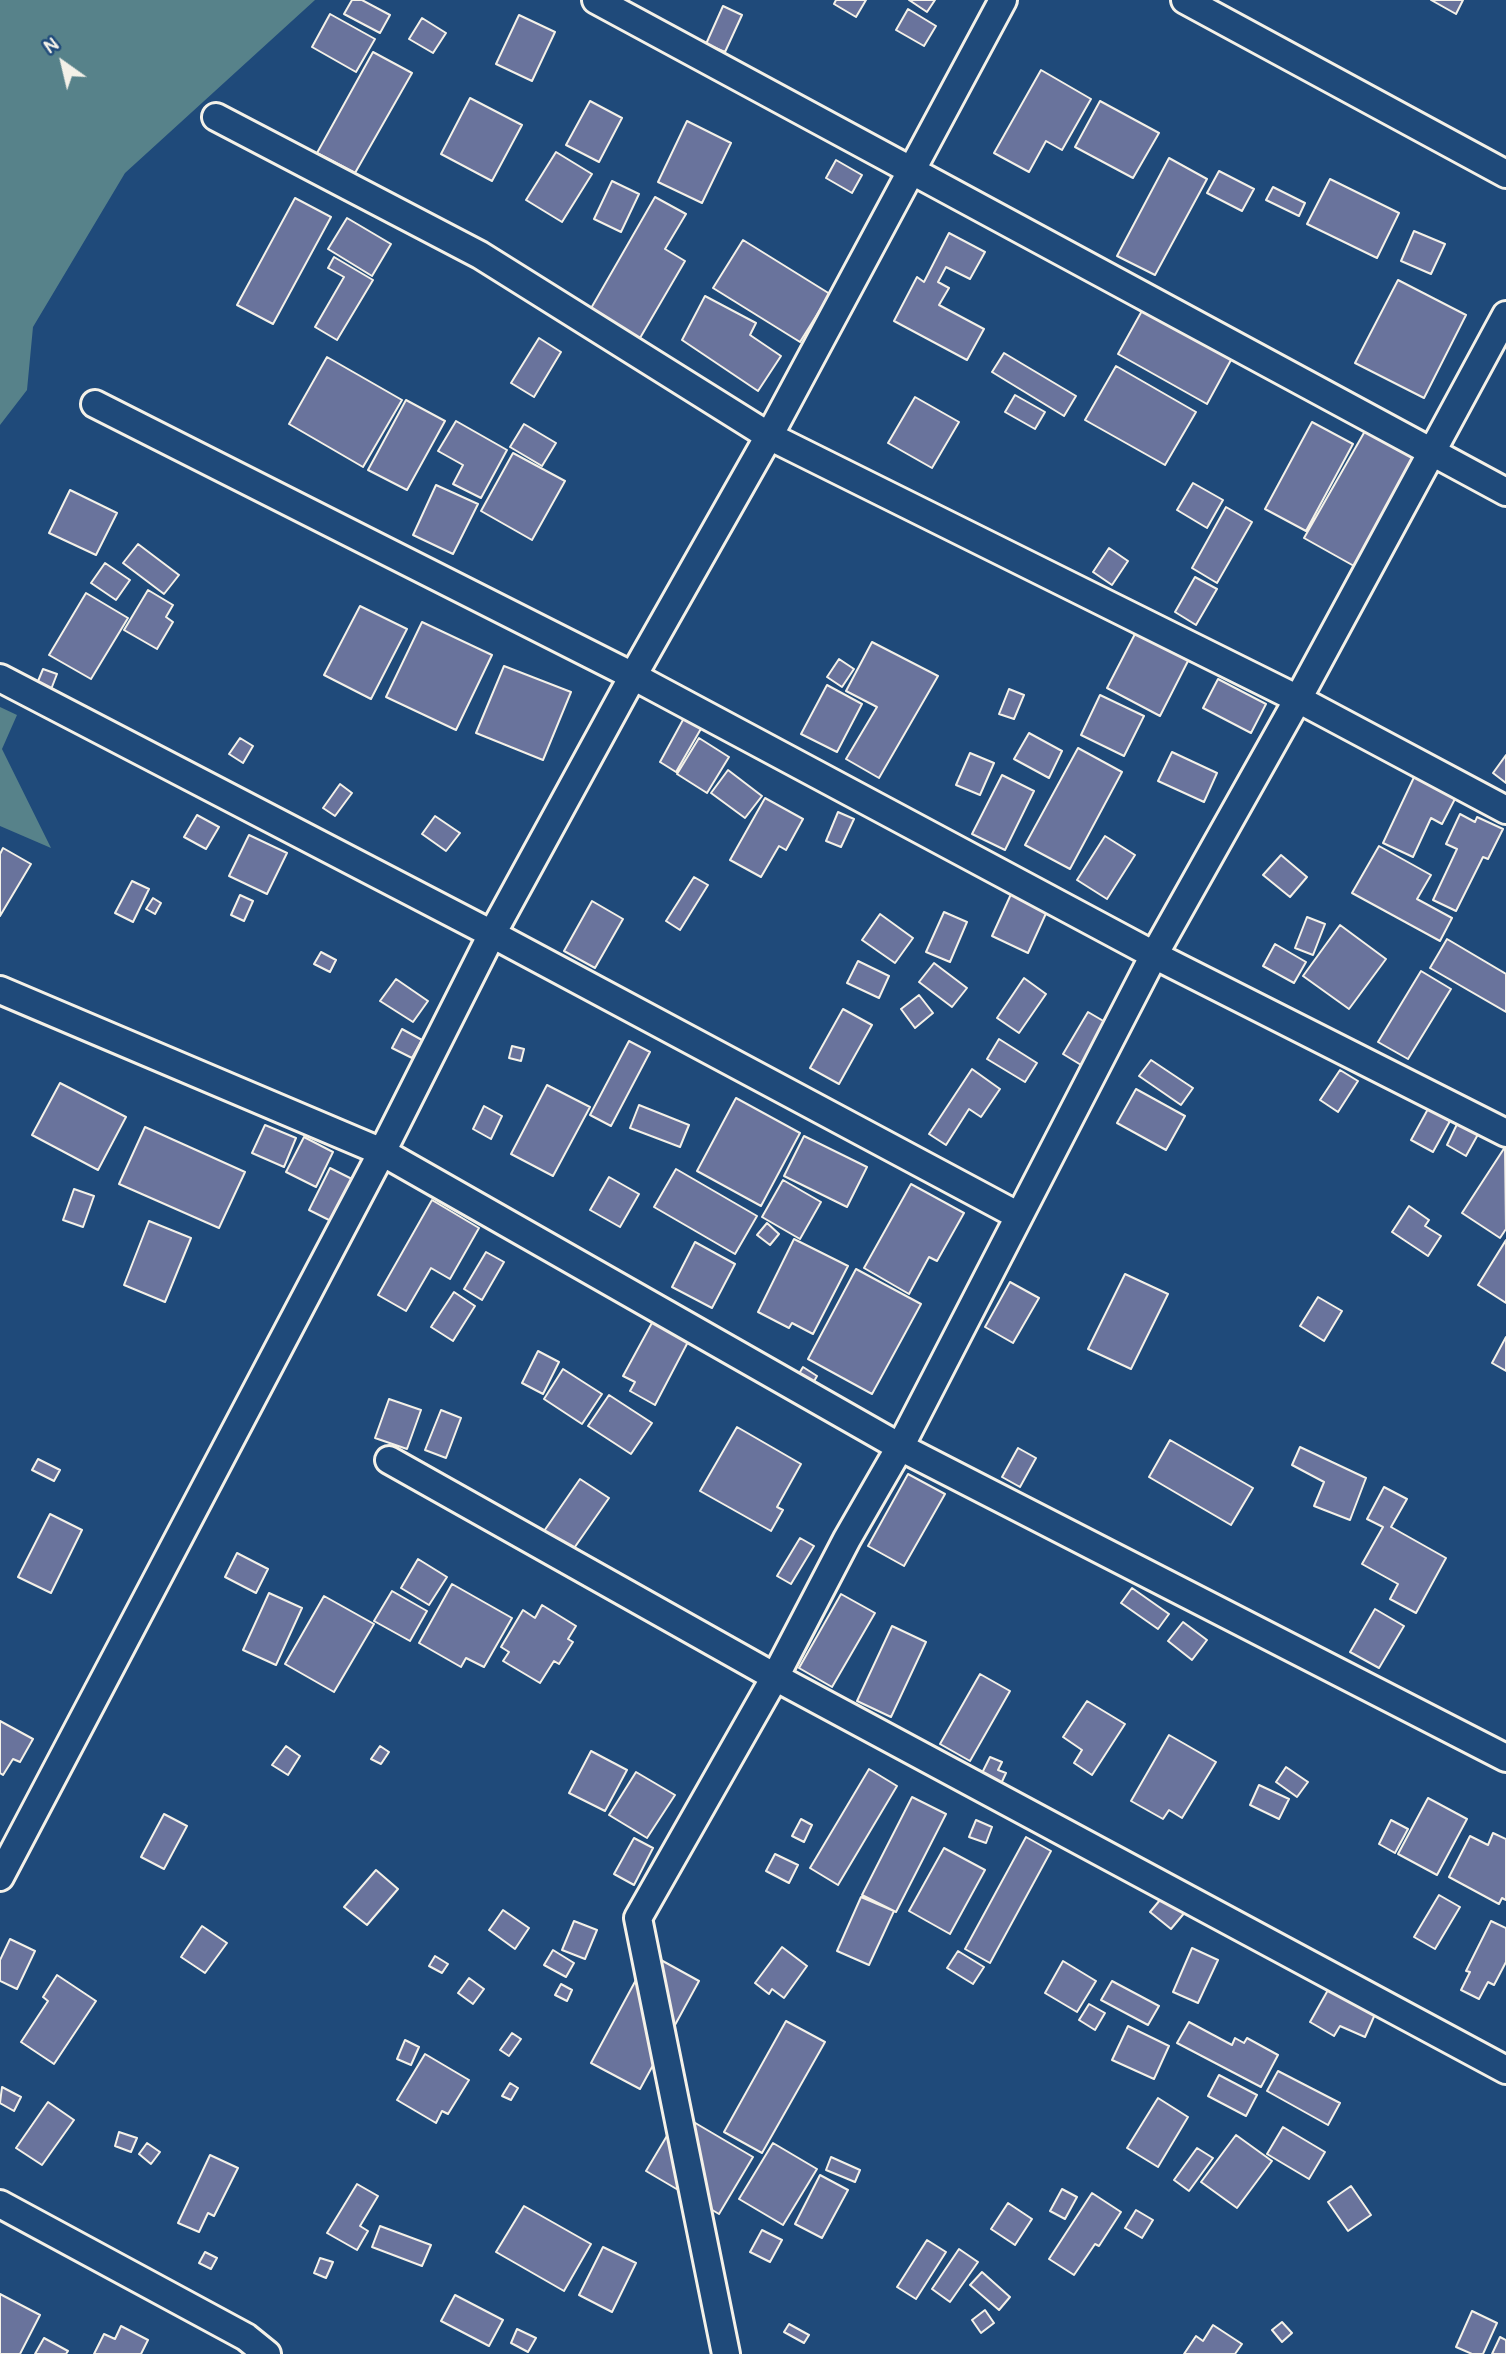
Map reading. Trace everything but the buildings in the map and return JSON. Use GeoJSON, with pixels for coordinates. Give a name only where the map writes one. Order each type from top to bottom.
{"type":"FeatureCollection","features":[{"type":"Feature","properties":{"kind":"street"},"geometry":{"type":"LineString","coordinates":[[596,0],[1506,492]]}},
{"type":"Feature","properties":{"kind":"street"},"geometry":{"type":"LineString","coordinates":[[0,1877],[382,1152],[492,934],[633,676],[769,436],[1003,0]]}},
{"type":"Feature","properties":{"kind":"street"},"geometry":{"type":"LineString","coordinates":[[1185,0],[1506,174]]}},
{"type":"Feature","properties":{"kind":"street"},"geometry":{"type":"LineString","coordinates":[[216,117],[480,255],[769,436],[1298,699],[1506,810]]}},
{"type":"Feature","properties":{"kind":"street"},"geometry":{"type":"LineString","coordinates":[[726,2354],[638,1918],[900,1447],[1154,955],[1298,699],[1506,315]]}},
{"type":"Feature","properties":{"kind":"street"},"geometry":{"type":"LineString","coordinates":[[96,404],[633,676],[1154,955],[1506,1133]]}},
{"type":"Feature","properties":{"kind":"street"},"geometry":{"type":"LineString","coordinates":[[0,678],[492,934],[1019,1216]]}},
{"type":"Feature","properties":{"kind":"street"},"geometry":{"type":"LineString","coordinates":[[0,990],[382,1152],[900,1447],[1506,1758]]}},
{"type":"Feature","properties":{"kind":"street"},"geometry":{"type":"LineString","coordinates":[[389,1460],[775,1676],[1506,2070]]}},
{"type":"Feature","properties":{"kind":"street"},"geometry":{"type":"LineString","coordinates":[[0,2204],[247,2337],[267,2354]]}},
{"type":"Feature","properties":{"kind":"green space"},"geometry":{"type":"Polygon","coordinates":[[[0,0],[315,0],[125,173],[33,327],[27,390],[0,425],[0,0]]]}},
{"type":"Feature","properties":{"kind":"green space"},"geometry":{"type":"Polygon","coordinates":[[[0,707],[17,715],[2,749],[51,848],[0,826],[0,707]]]}}]}
